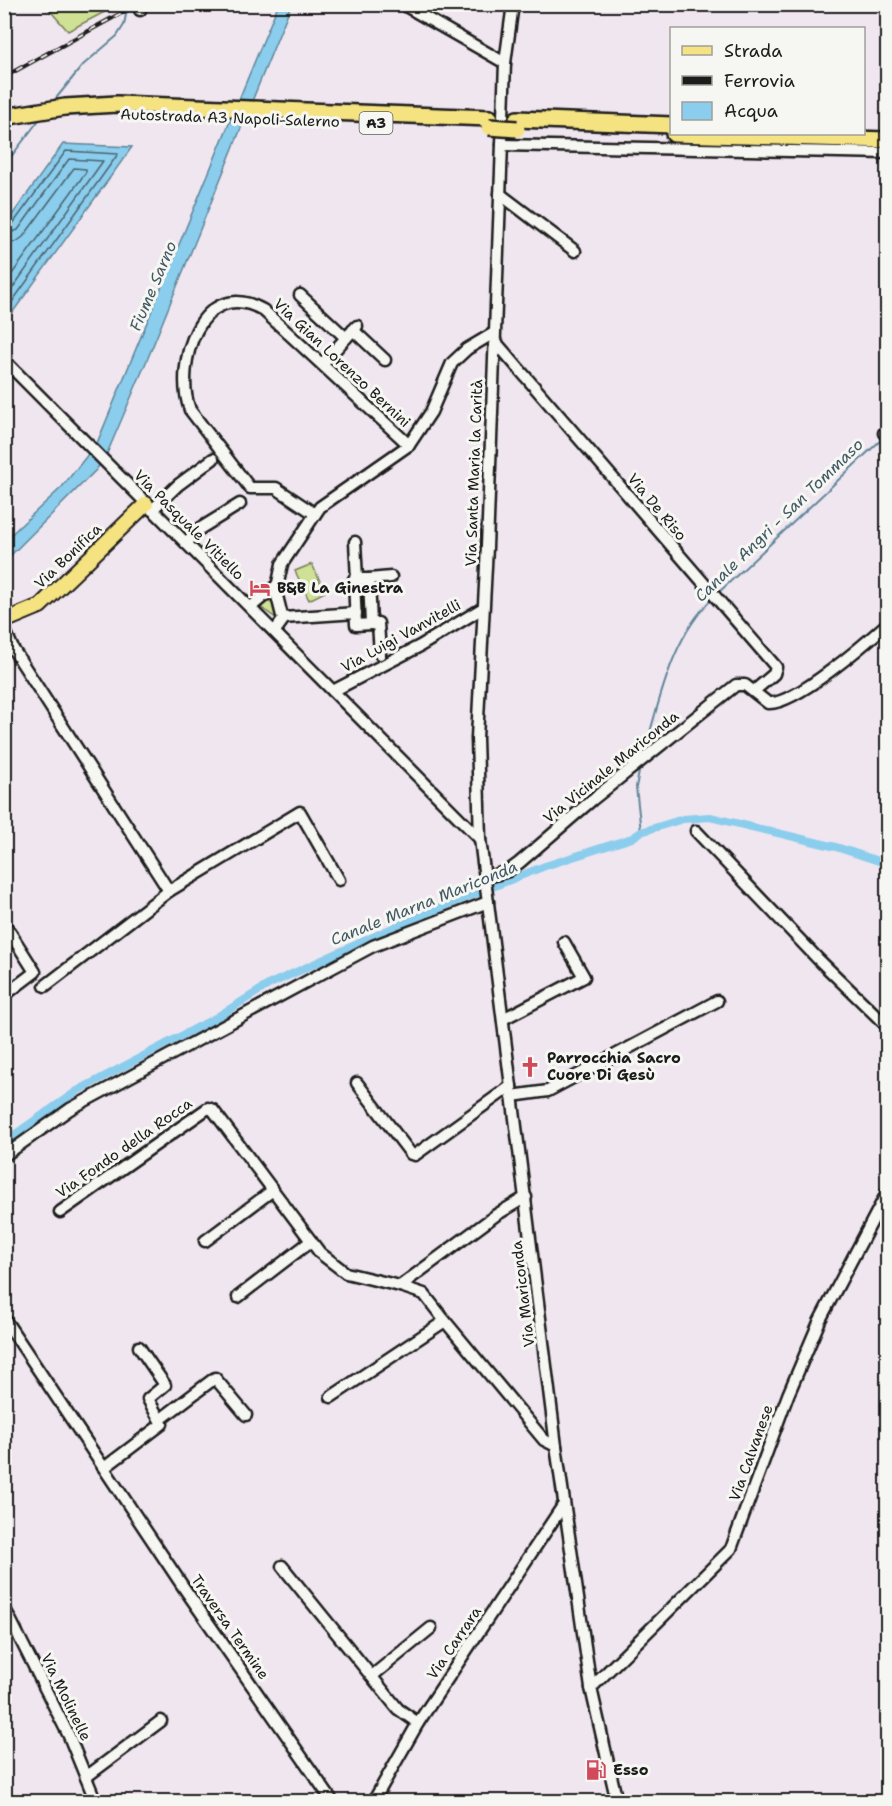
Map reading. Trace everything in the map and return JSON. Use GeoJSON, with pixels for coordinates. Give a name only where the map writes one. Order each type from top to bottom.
{"type":"FeatureCollection","features":[{"type":"Feature","properties":{"kind":"highway","name":"Autostrada A3 Napoli-Salerno"},"geometry":{"type":"LineString","coordinates":[[4,117],[62,112],[264,114],[670,133]]}},
{"type":"Feature","properties":{"kind":"highway","name":"Autostrada A3 Napoli-Salerno"},"geometry":{"type":"LineString","coordinates":[[4,127],[38,115]]}},
{"type":"Feature","properties":{"kind":"highway","name":"Autostrada A3 Napoli-Salerno"},"geometry":{"type":"LineString","coordinates":[[517,124],[670,125]]}},
{"type":"Feature","properties":{"kind":"highway"},"geometry":{"type":"LineString","coordinates":[[865,130],[888,131]]}},
{"type":"Feature","properties":{"kind":"highway","name":"Autostrada A3 Napoli-Salerno"},"geometry":{"type":"LineString","coordinates":[[727,135],[888,141]]}},
{"type":"Feature","properties":{"kind":"main road","name":"Via Bonifica"},"geometry":{"type":"LineString","coordinates":[[4,621],[40,606],[149,507]]}},
{"type":"Feature","properties":{"kind":"street"},"geometry":{"type":"LineString","coordinates":[[402,4],[505,63]]}},
{"type":"Feature","properties":{"kind":"street","name":"Via Santa Maria la Carità"},"geometry":{"type":"LineString","coordinates":[[487,890],[480,839],[477,778],[483,608],[488,547],[505,63],[513,4]]}},
{"type":"Feature","properties":{"kind":"street"},"geometry":{"type":"LineString","coordinates":[[502,145],[888,153]]}},
{"type":"Feature","properties":{"kind":"street"},"geometry":{"type":"LineString","coordinates":[[500,194],[575,251]]}},
{"type":"Feature","properties":{"kind":"street"},"geometry":{"type":"LineString","coordinates":[[300,295],[352,331],[385,360]]}},
{"type":"Feature","properties":{"kind":"street","name":"Via Gian Lorenzo Bernini"},"geometry":{"type":"LineString","coordinates":[[315,514],[276,488],[250,488],[198,422],[187,400],[189,357],[196,330],[211,311],[225,303],[241,302],[263,310],[409,446]]}},
{"type":"Feature","properties":{"kind":"street"},"geometry":{"type":"LineString","coordinates":[[322,364],[352,331]]}},
{"type":"Feature","properties":{"kind":"street","name":"Via Gian Lorenzo Bernini"},"geometry":{"type":"LineString","coordinates":[[283,618],[277,585],[287,554],[315,514],[330,498],[409,446],[418,436],[431,412],[452,363],[467,349],[494,337]]}},
{"type":"Feature","properties":{"kind":"street","name":"Via De Riso"},"geometry":{"type":"LineString","coordinates":[[494,337],[713,597],[776,667],[774,674],[754,691]]}},
{"type":"Feature","properties":{"kind":"street","name":"Via Pasquale Vitiello"},"geometry":{"type":"LineString","coordinates":[[4,360],[480,839]]}},
{"type":"Feature","properties":{"kind":"street"},"geometry":{"type":"LineString","coordinates":[[149,507],[213,459]]}},
{"type":"Feature","properties":{"kind":"street"},"geometry":{"type":"LineString","coordinates":[[186,543],[201,528],[240,504]]}},
{"type":"Feature","properties":{"kind":"street"},"geometry":{"type":"LineString","coordinates":[[355,542],[371,624]]}},
{"type":"Feature","properties":{"kind":"street"},"geometry":{"type":"LineString","coordinates":[[380,654],[378,624],[356,625],[354,579],[391,577]]}},
{"type":"Feature","properties":{"kind":"street"},"geometry":{"type":"LineString","coordinates":[[251,607],[277,585]]}},
{"type":"Feature","properties":{"kind":"street"},"geometry":{"type":"LineString","coordinates":[[260,600],[271,598],[279,604]]}},
{"type":"Feature","properties":{"kind":"street","name":"Via Luigi Vanvitelli"},"geometry":{"type":"LineString","coordinates":[[333,690],[420,646],[483,608]]}},
{"type":"Feature","properties":{"kind":"street"},"geometry":{"type":"LineString","coordinates":[[275,631],[283,618],[356,613]]}},
{"type":"Feature","properties":{"kind":"street"},"geometry":{"type":"LineString","coordinates":[[754,691],[768,703],[782,700],[830,671],[888,623]]}},
{"type":"Feature","properties":{"kind":"street"},"geometry":{"type":"LineString","coordinates":[[4,628],[13,649],[169,891]]}},
{"type":"Feature","properties":{"kind":"street","name":"Via Vicinale Mariconda"},"geometry":{"type":"LineString","coordinates":[[4,1156],[70,1109],[346,960],[487,890],[507,871],[736,685],[745,685],[754,691]]}},
{"type":"Feature","properties":{"kind":"street"},"geometry":{"type":"LineString","coordinates":[[45,986],[169,891],[300,812],[339,880]]}},
{"type":"Feature","properties":{"kind":"street"},"geometry":{"type":"LineString","coordinates":[[696,831],[826,967],[888,1027]]}},
{"type":"Feature","properties":{"kind":"street","name":"Via Mariconda"},"geometry":{"type":"LineString","coordinates":[[487,890],[564,1504],[591,1688],[617,1802]]}},
{"type":"Feature","properties":{"kind":"street"},"geometry":{"type":"LineString","coordinates":[[4,923],[35,972],[10,991]]}},
{"type":"Feature","properties":{"kind":"street"},"geometry":{"type":"LineString","coordinates":[[503,1019],[584,977],[564,942]]}},
{"type":"Feature","properties":{"kind":"street"},"geometry":{"type":"LineString","coordinates":[[357,1083],[411,1154],[415,1155],[512,1091],[548,1091],[717,1001]]}},
{"type":"Feature","properties":{"kind":"street","name":"Via Fondo della Rocca"},"geometry":{"type":"LineString","coordinates":[[60,1212],[208,1108],[213,1110],[320,1253],[346,1273],[424,1294],[544,1440],[556,1446]]}},
{"type":"Feature","properties":{"kind":"street"},"geometry":{"type":"LineString","coordinates":[[205,1241],[273,1190]]}},
{"type":"Feature","properties":{"kind":"street","name":"Via Calvanese"},"geometry":{"type":"LineString","coordinates":[[591,1688],[731,1549],[788,1395],[820,1320],[888,1191]]}},
{"type":"Feature","properties":{"kind":"street"},"geometry":{"type":"LineString","coordinates":[[400,1286],[496,1215],[526,1197]]}},
{"type":"Feature","properties":{"kind":"street"},"geometry":{"type":"LineString","coordinates":[[238,1297],[311,1241]]}},
{"type":"Feature","properties":{"kind":"street","name":"Traversa Termine"},"geometry":{"type":"LineString","coordinates":[[5,1320],[184,1588],[333,1802]]}},
{"type":"Feature","properties":{"kind":"street"},"geometry":{"type":"LineString","coordinates":[[331,1397],[445,1321]]}},
{"type":"Feature","properties":{"kind":"street"},"geometry":{"type":"LineString","coordinates":[[104,1468],[162,1424],[148,1398],[165,1385],[139,1347]]}},
{"type":"Feature","properties":{"kind":"street"},"geometry":{"type":"LineString","coordinates":[[161,1419],[215,1378],[246,1415]]}},
{"type":"Feature","properties":{"kind":"street","name":"Via Carrara"},"geometry":{"type":"LineString","coordinates":[[373,1802],[418,1723],[564,1504]]}},
{"type":"Feature","properties":{"kind":"street"},"geometry":{"type":"LineString","coordinates":[[282,1566],[398,1708],[418,1723]]}},
{"type":"Feature","properties":{"kind":"street","name":"Via Molinelle"},"geometry":{"type":"LineString","coordinates":[[4,1607],[8,1623],[86,1777],[96,1802]]}},
{"type":"Feature","properties":{"kind":"street"},"geometry":{"type":"LineString","coordinates":[[372,1676],[431,1628]]}},
{"type":"Feature","properties":{"kind":"street"},"geometry":{"type":"LineString","coordinates":[[86,1777],[161,1721]]}},
{"type":"Feature","properties":{"kind":"green space"},"geometry":{"type":"Polygon","coordinates":[[[45,5],[118,5],[68,31],[45,5]]]}},
{"type":"Feature","properties":{"kind":"green space"},"geometry":{"type":"Polygon","coordinates":[[[312,564],[325,592],[309,600],[295,571],[312,564]]]}},
{"type":"Feature","properties":{"kind":"green space"},"geometry":{"type":"Polygon","coordinates":[[[267,602],[274,603],[279,616],[276,618],[259,606],[267,602]]]}},
{"type":"Feature","properties":{"kind":"water","name":"Fiume Sarno"},"geometry":{"type":"Polygon","coordinates":[[[278,5],[291,5],[106,456],[96,470],[5,561],[5,540],[62,487],[97,443],[278,5]]]}},
{"type":"Feature","properties":{"kind":"water"},"geometry":{"type":"Polygon","coordinates":[[[63,144],[132,147],[5,323],[5,225],[63,144]]]}},
{"type":"Feature","properties":{"kind":"waterway"},"geometry":{"type":"LineString","coordinates":[[53,102],[83,65],[117,36],[124,25],[128,4]]}},
{"type":"Feature","properties":{"kind":"waterway"},"geometry":{"type":"LineString","coordinates":[[4,166],[42,116]]}},
{"type":"Feature","properties":{"kind":"waterway","name":"Canale Angri - San Tommaso"},"geometry":{"type":"LineString","coordinates":[[717,594],[883,438]]}},
{"type":"Feature","properties":{"kind":"waterway","name":"Canale Angri - San Tommaso"},"geometry":{"type":"LineString","coordinates":[[644,753],[662,691],[677,651],[699,614],[713,598]]}},
{"type":"Feature","properties":{"kind":"waterway","name":"Canale Angri - San Tommaso"},"geometry":{"type":"LineString","coordinates":[[640,767],[636,787],[641,832]]}},
{"type":"Feature","properties":{"kind":"waterway","name":"Canale Marna Mariconda"},"geometry":{"type":"LineString","coordinates":[[4,1142],[77,1091],[217,1017],[270,984],[410,920],[545,866],[632,838],[641,832],[683,819],[710,817],[836,847],[888,864]]}},
{"type":"Feature","properties":{"kind":"railway"},"geometry":{"type":"LineString","coordinates":[[4,77],[138,4]]}},
{"type":"Feature","properties":{"kind":"place","name":"B&B La Ginestra"},"geometry":{"type":"Point","coordinates":[260,588]}},
{"type":"Feature","properties":{"kind":"place","name":"Parrocchia Sacro Cuore Di Gesù"},"geometry":{"type":"Point","coordinates":[530,1067]}},
{"type":"Feature","properties":{"kind":"place","name":"Esso"},"geometry":{"type":"Point","coordinates":[596,1770]}}]}
